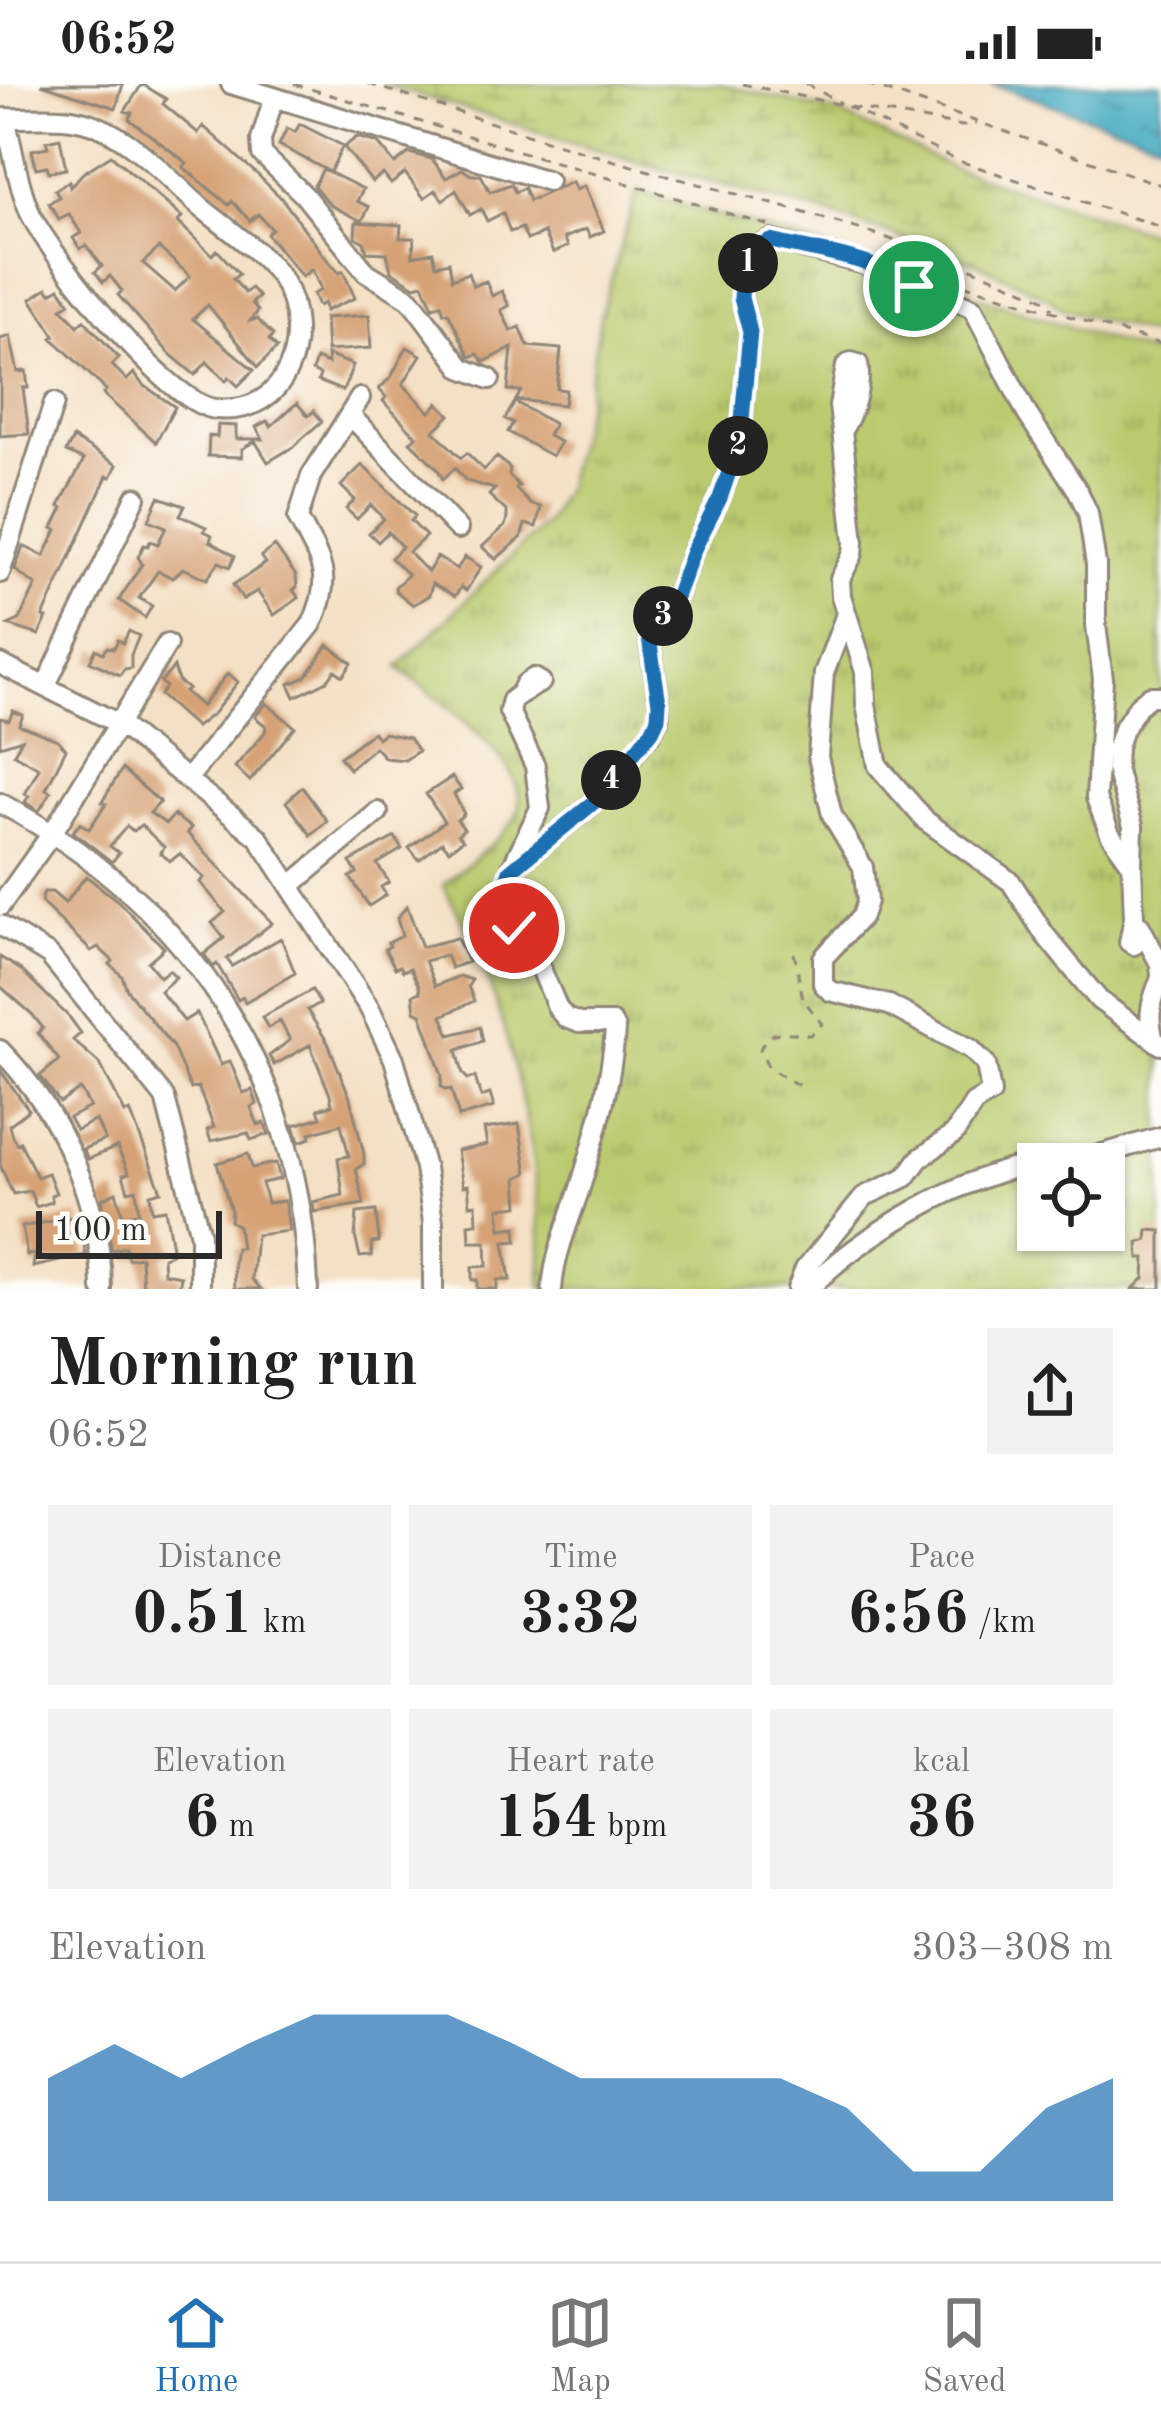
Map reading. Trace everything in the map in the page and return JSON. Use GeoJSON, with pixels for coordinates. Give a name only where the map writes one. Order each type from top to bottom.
{"type":"FeatureCollection","features":[{"type":"Feature","properties":{"kind":"street"},"geometry":{"type":"LineString","coordinates":[[231,84],[548,181]]}},
{"type":"Feature","properties":{"kind":"street"},"geometry":{"type":"LineString","coordinates":[[274,97],[261,140],[262,154],[304,195],[366,272],[410,299],[462,368],[490,379]]}},
{"type":"Feature","properties":{"kind":"street"},"geometry":{"type":"LineString","coordinates":[[2,108],[76,119],[123,140],[281,278],[299,321],[289,373],[256,405],[215,410],[191,400],[93,307],[30,212],[2,108]]}},
{"type":"Feature","properties":{"kind":"street"},"geometry":{"type":"LineString","coordinates":[[510,871],[592,804],[658,718],[649,638],[674,602],[740,441],[750,332],[742,282],[756,248],[771,241],[898,275],[914,286],[965,302],[984,323],[1027,414],[1088,513],[1096,564],[1102,679],[1096,798],[1110,835],[1132,866]]}},
{"type":"Feature","properties":{"kind":"street"},"geometry":{"type":"LineString","coordinates":[[0,573],[54,403]]}},
{"type":"Feature","properties":{"kind":"street"},"geometry":{"type":"LineString","coordinates":[[188,777],[312,624],[324,596],[325,568],[298,518],[311,476],[355,406],[458,529]]}},
{"type":"Feature","properties":{"kind":"street"},"geometry":{"type":"LineString","coordinates":[[842,430],[854,542],[840,579],[845,617],[865,672],[875,752],[887,778],[926,821],[1002,874],[1084,985],[1157,1041]]}},
{"type":"Feature","properties":{"kind":"street"},"geometry":{"type":"LineString","coordinates":[[46,685],[136,497]]}},
{"type":"Feature","properties":{"kind":"street"},"geometry":{"type":"LineString","coordinates":[[797,1289],[805,1269],[866,1196],[906,1177],[919,1159],[954,1134],[974,1103],[992,1093],[986,1064],[971,1049],[890,1005],[830,991],[823,984],[823,958],[862,916],[867,901],[862,867],[832,815],[818,758],[824,673],[845,617]]}},
{"type":"Feature","properties":{"kind":"street"},"geometry":{"type":"LineString","coordinates":[[0,906],[53,832],[167,644]]}},
{"type":"Feature","properties":{"kind":"street"},"geometry":{"type":"LineString","coordinates":[[0,664],[118,724],[258,837],[370,1010],[394,1059],[425,1168],[433,1222],[434,1289]]}},
{"type":"Feature","properties":{"kind":"street"},"geometry":{"type":"LineString","coordinates":[[520,694],[509,711],[536,766],[540,808],[510,871],[503,910],[534,952],[558,1009],[578,1023],[612,1023],[615,1029],[607,1082],[581,1182],[562,1233],[552,1289]]}},
{"type":"Feature","properties":{"kind":"street"},"geometry":{"type":"LineString","coordinates":[[1131,1022],[1142,1015],[1161,977],[1160,964],[1134,922],[1133,826],[1116,769],[1117,747],[1138,706],[1150,696],[1161,696]]}},
{"type":"Feature","properties":{"kind":"street"},"geometry":{"type":"LineString","coordinates":[[0,803],[53,832],[155,916],[191,954],[223,1000],[251,1053],[291,1152],[308,1289]]}},
{"type":"Feature","properties":{"kind":"street"},"geometry":{"type":"LineString","coordinates":[[290,886],[378,812]]}},
{"type":"Feature","properties":{"kind":"street"},"geometry":{"type":"LineString","coordinates":[[0,926],[49,955],[165,1098],[200,1234],[200,1289]]}},
{"type":"Feature","properties":{"kind":"street"},"geometry":{"type":"LineString","coordinates":[[1151,1000],[1149,1021],[1157,1041]]}},
{"type":"Feature","properties":{"kind":"street"},"geometry":{"type":"LineString","coordinates":[[0,1050],[45,1103],[79,1173],[101,1262],[102,1289]]}},
{"type":"Feature","properties":{"kind":"street"},"geometry":{"type":"LineString","coordinates":[[1125,1147],[1161,1136]]}},
{"type":"Feature","properties":{"kind":"street"},"geometry":{"type":"LineString","coordinates":[[809,1289],[842,1258],[927,1204],[1017,1169]]}},
{"type":"Feature","properties":{"kind":"path"},"geometry":{"type":"LineString","coordinates":[[294,84],[783,230]]}},
{"type":"Feature","properties":{"kind":"path"},"geometry":{"type":"LineString","coordinates":[[368,84],[942,255],[1048,301],[1052,312]]}},
{"type":"Feature","properties":{"kind":"path"},"geometry":{"type":"LineString","coordinates":[[742,84],[962,126],[979,123]]}},
{"type":"Feature","properties":{"kind":"path"},"geometry":{"type":"LineString","coordinates":[[806,84],[956,160],[1161,227]]}},
{"type":"Feature","properties":{"kind":"path"},"geometry":{"type":"LineString","coordinates":[[868,84],[1161,185]]}},
{"type":"Feature","properties":{"kind":"path"},"geometry":{"type":"LineString","coordinates":[[940,277],[1161,344]]}},
{"type":"Feature","properties":{"kind":"path"},"geometry":{"type":"LineString","coordinates":[[794,953],[803,999],[822,1024],[810,1034],[772,1034],[760,1050],[769,1068],[801,1087]]}},
{"type":"Feature","properties":{"kind":"green space"},"geometry":{"type":"Polygon","coordinates":[[[382,84],[720,84],[838,113],[953,168],[1161,236],[1161,338],[1063,309],[974,262],[833,215],[382,84]]]}},
{"type":"Feature","properties":{"kind":"green space"},"geometry":{"type":"Polygon","coordinates":[[[637,191],[877,263],[1161,357],[1161,1289],[542,1289],[538,1206],[518,1081],[481,961],[443,885],[506,830],[519,801],[501,758],[458,715],[398,667],[548,520],[565,487],[586,404],[600,318],[637,191]]]}},
{"type":"Feature","properties":{"kind":"water"},"geometry":{"type":"Polygon","coordinates":[[[991,84],[1161,84],[1161,142],[991,84]]]}},
{"type":"Feature","properties":{"kind":"building"},"geometry":{"type":"Polygon","coordinates":[[[41,84],[123,84],[116,108],[41,84]]]}},
{"type":"Feature","properties":{"kind":"building"},"geometry":{"type":"Polygon","coordinates":[[[142,84],[166,99],[163,104],[198,133],[203,126],[283,200],[325,257],[339,273],[343,271],[355,298],[325,311],[324,303],[318,306],[313,294],[321,290],[312,269],[302,277],[267,234],[272,229],[258,214],[250,221],[232,201],[229,205],[183,167],[187,163],[129,119],[132,113],[125,111],[142,84]]]}},
{"type":"Feature","properties":{"kind":"building"},"geometry":{"type":"Polygon","coordinates":[[[300,124],[343,146],[330,172],[279,145],[287,128],[295,132],[300,124]]]}},
{"type":"Feature","properties":{"kind":"building"},"geometry":{"type":"Polygon","coordinates":[[[357,137],[378,143],[395,164],[409,153],[432,159],[446,178],[462,169],[481,175],[490,192],[511,184],[515,192],[524,188],[529,201],[572,182],[576,190],[584,186],[604,231],[590,237],[586,229],[564,238],[568,246],[553,253],[544,233],[527,240],[522,228],[510,232],[503,213],[487,221],[481,209],[470,215],[456,190],[443,200],[435,190],[424,198],[405,173],[391,184],[383,174],[372,182],[344,147],[357,137]]]}},
{"type":"Feature","properties":{"kind":"building"},"geometry":{"type":"Polygon","coordinates":[[[60,138],[66,169],[36,168],[32,150],[60,138]]]}},
{"type":"Feature","properties":{"kind":"building"},"geometry":{"type":"Polygon","coordinates":[[[111,155],[182,217],[178,222],[212,255],[217,250],[239,274],[233,279],[245,293],[251,288],[259,297],[252,303],[258,311],[250,321],[257,319],[273,335],[269,340],[277,348],[258,367],[208,305],[193,319],[254,370],[238,386],[207,362],[195,375],[118,295],[122,291],[110,276],[103,282],[95,272],[102,266],[86,245],[80,249],[73,238],[81,233],[69,214],[59,219],[49,203],[59,197],[55,190],[69,181],[70,187],[111,155]],[[159,248],[143,263],[175,291],[190,276],[159,248]]]}},
{"type":"Feature","properties":{"kind":"building"},"geometry":{"type":"Polygon","coordinates":[[[323,169],[363,189],[357,201],[369,207],[362,221],[330,205],[314,186],[323,169]]]}},
{"type":"Feature","properties":{"kind":"building"},"geometry":{"type":"Polygon","coordinates":[[[356,222],[401,225],[400,238],[414,238],[413,256],[433,252],[436,265],[449,262],[452,279],[468,273],[473,286],[486,281],[492,296],[502,291],[509,306],[501,310],[511,331],[520,327],[528,346],[561,349],[557,389],[566,390],[564,405],[516,400],[521,391],[508,390],[512,348],[484,362],[478,354],[470,357],[448,312],[444,313],[441,304],[433,307],[423,284],[415,286],[391,271],[387,253],[367,252],[364,242],[355,237],[356,222]]]}},
{"type":"Feature","properties":{"kind":"building"},"geometry":{"type":"Polygon","coordinates":[[[47,288],[51,293],[60,288],[70,303],[62,308],[78,326],[84,320],[119,358],[112,365],[127,380],[134,373],[175,407],[156,442],[52,338],[31,299],[47,288]]]}},
{"type":"Feature","properties":{"kind":"building"},"geometry":{"type":"Polygon","coordinates":[[[369,315],[371,348],[327,351],[325,318],[369,315]]]}},
{"type":"Feature","properties":{"kind":"building"},"geometry":{"type":"Polygon","coordinates":[[[10,336],[18,372],[26,371],[28,388],[23,388],[29,434],[0,436],[0,339],[10,336]]]}},
{"type":"Feature","properties":{"kind":"building"},"geometry":{"type":"Polygon","coordinates":[[[407,347],[421,355],[403,384],[430,412],[438,403],[450,415],[434,431],[461,458],[467,453],[484,470],[497,457],[510,468],[509,475],[519,486],[516,489],[530,504],[541,507],[536,527],[525,524],[521,538],[496,559],[482,547],[505,526],[507,518],[507,512],[489,495],[495,489],[466,481],[455,468],[443,479],[410,442],[416,436],[383,401],[386,397],[379,389],[407,347]]]}},
{"type":"Feature","properties":{"kind":"building"},"geometry":{"type":"Polygon","coordinates":[[[327,355],[353,365],[343,391],[318,381],[320,375],[312,371],[316,359],[328,364],[327,355]]]}},
{"type":"Feature","properties":{"kind":"building"},"geometry":{"type":"Polygon","coordinates":[[[515,402],[554,424],[548,436],[560,442],[552,456],[508,432],[513,423],[505,419],[515,402]]]}},
{"type":"Feature","properties":{"kind":"building"},"geometry":{"type":"Polygon","coordinates":[[[297,403],[308,416],[314,411],[322,421],[268,462],[255,441],[242,449],[242,457],[208,456],[209,436],[217,437],[218,425],[236,426],[236,439],[263,439],[256,427],[267,421],[271,426],[297,403]]]}},
{"type":"Feature","properties":{"kind":"building"},"geometry":{"type":"Polygon","coordinates":[[[73,438],[117,465],[111,477],[107,476],[39,635],[8,625],[19,620],[36,585],[15,570],[23,546],[44,556],[57,530],[53,528],[63,508],[59,506],[84,460],[66,452],[73,438]]]}},
{"type":"Feature","properties":{"kind":"building"},"geometry":{"type":"Polygon","coordinates":[[[362,465],[415,516],[411,521],[426,536],[409,552],[428,572],[437,557],[457,569],[465,557],[481,567],[466,591],[461,587],[455,596],[432,584],[429,595],[413,605],[396,591],[408,575],[391,558],[402,547],[388,532],[378,542],[369,533],[384,519],[371,505],[357,519],[346,509],[355,500],[341,486],[362,465]]]}},
{"type":"Feature","properties":{"kind":"building"},"geometry":{"type":"Polygon","coordinates":[[[159,497],[185,506],[180,515],[206,527],[210,541],[235,556],[230,567],[219,562],[207,579],[183,568],[173,578],[158,571],[139,598],[152,606],[145,618],[119,600],[142,564],[138,557],[144,545],[158,544],[166,527],[149,520],[159,497]]]}},
{"type":"Feature","properties":{"kind":"building"},"geometry":{"type":"Polygon","coordinates":[[[275,546],[296,576],[293,590],[299,598],[274,615],[257,591],[243,600],[233,585],[266,563],[261,556],[275,546]]]}},
{"type":"Feature","properties":{"kind":"building"},"geometry":{"type":"Polygon","coordinates":[[[129,631],[139,636],[131,668],[120,675],[90,661],[96,649],[103,653],[118,640],[123,643],[129,631]]]}},
{"type":"Feature","properties":{"kind":"building"},"geometry":{"type":"Polygon","coordinates":[[[328,645],[352,663],[343,676],[335,670],[327,681],[295,697],[289,684],[306,677],[328,645]]]}},
{"type":"Feature","properties":{"kind":"building"},"geometry":{"type":"Polygon","coordinates":[[[174,667],[178,681],[188,689],[185,692],[202,706],[228,673],[238,682],[214,713],[196,727],[160,695],[166,687],[161,682],[174,667]]]}},
{"type":"Feature","properties":{"kind":"building"},"geometry":{"type":"Polygon","coordinates":[[[266,703],[295,727],[250,781],[235,767],[265,732],[266,726],[255,717],[266,703]]]}},
{"type":"Feature","properties":{"kind":"building"},"geometry":{"type":"Polygon","coordinates":[[[13,711],[23,715],[19,725],[58,740],[66,749],[39,811],[25,802],[39,768],[14,754],[22,739],[0,746],[0,718],[9,720],[13,711]]]}},
{"type":"Feature","properties":{"kind":"building"},"geometry":{"type":"Polygon","coordinates":[[[373,732],[378,738],[384,733],[409,738],[418,751],[405,760],[385,758],[375,747],[349,769],[340,757],[373,732]]]}},
{"type":"Feature","properties":{"kind":"building"},"geometry":{"type":"Polygon","coordinates":[[[122,769],[160,802],[150,813],[166,824],[174,815],[191,828],[187,833],[272,923],[227,959],[232,966],[281,938],[295,973],[245,1002],[243,997],[238,1000],[217,964],[213,967],[204,954],[224,938],[212,923],[225,912],[200,882],[204,878],[180,854],[170,861],[160,853],[164,847],[141,825],[133,831],[127,826],[110,846],[119,853],[112,862],[73,832],[80,823],[89,829],[122,769]]]}},
{"type":"Feature","properties":{"kind":"building"},"geometry":{"type":"Polygon","coordinates":[[[452,777],[461,789],[454,794],[464,814],[457,820],[464,829],[458,834],[463,840],[449,850],[442,842],[419,860],[409,848],[444,822],[426,794],[452,777]]]}},
{"type":"Feature","properties":{"kind":"building"},"geometry":{"type":"Polygon","coordinates":[[[302,787],[327,821],[311,835],[286,802],[302,787]]]}},
{"type":"Feature","properties":{"kind":"building"},"geometry":{"type":"Polygon","coordinates":[[[395,837],[402,849],[377,864],[389,882],[381,887],[386,895],[369,906],[350,877],[357,873],[350,862],[395,837]]]}},
{"type":"Feature","properties":{"kind":"building"},"geometry":{"type":"Polygon","coordinates":[[[86,876],[164,948],[148,962],[160,977],[169,970],[176,977],[160,991],[184,1021],[197,1013],[221,1065],[230,1061],[243,1093],[252,1090],[257,1104],[251,1107],[258,1125],[264,1123],[269,1134],[251,1140],[248,1133],[211,1141],[207,1130],[214,1127],[198,1087],[191,1089],[173,1047],[127,990],[110,964],[113,961],[98,947],[91,951],[41,902],[44,892],[52,892],[65,903],[86,876]]]}},
{"type":"Feature","properties":{"kind":"building"},"geometry":{"type":"Polygon","coordinates":[[[407,906],[422,947],[457,938],[468,962],[451,968],[446,955],[425,961],[435,986],[459,976],[472,980],[468,986],[474,1001],[442,1016],[450,1035],[480,1027],[483,1041],[457,1050],[463,1074],[468,1079],[475,1077],[481,1097],[490,1094],[494,1107],[459,1117],[451,1089],[441,1086],[429,1036],[421,1014],[415,1011],[413,995],[420,992],[419,986],[410,968],[395,968],[385,949],[402,936],[397,918],[407,906]]]}},
{"type":"Feature","properties":{"kind":"building"},"geometry":{"type":"Polygon","coordinates":[[[0,957],[21,970],[70,1018],[81,1033],[73,1040],[100,1064],[125,1113],[130,1111],[161,1191],[150,1194],[152,1211],[165,1209],[173,1253],[163,1257],[164,1273],[181,1276],[179,1288],[143,1289],[141,1257],[128,1259],[125,1247],[112,1250],[102,1199],[116,1192],[123,1215],[139,1213],[136,1189],[128,1191],[123,1175],[129,1173],[117,1147],[88,1159],[83,1149],[105,1140],[96,1120],[76,1130],[69,1118],[90,1107],[80,1089],[60,1103],[40,1076],[59,1060],[38,1033],[43,1028],[32,1014],[0,986],[0,957]]]}},
{"type":"Feature","properties":{"kind":"building"},"geometry":{"type":"Polygon","coordinates":[[[312,990],[320,1004],[307,1010],[328,1043],[350,1098],[364,1154],[364,1164],[356,1169],[364,1204],[314,1212],[313,1202],[343,1195],[338,1158],[349,1156],[341,1124],[310,1133],[311,1138],[299,1142],[294,1125],[321,1117],[318,1109],[332,1105],[330,1095],[310,1045],[274,1065],[269,1056],[290,1040],[280,1021],[268,1028],[262,1017],[312,990]]]}},
{"type":"Feature","properties":{"kind":"building"},"geometry":{"type":"Polygon","coordinates":[[[0,1070],[29,1110],[9,1125],[12,1136],[20,1142],[37,1177],[48,1173],[56,1193],[51,1195],[52,1202],[36,1207],[30,1191],[13,1194],[0,1165],[0,1070]]]}},
{"type":"Feature","properties":{"kind":"building"},"geometry":{"type":"Polygon","coordinates":[[[519,1124],[527,1173],[517,1178],[519,1206],[499,1208],[501,1229],[516,1227],[517,1241],[504,1242],[510,1280],[497,1280],[497,1289],[477,1289],[472,1267],[487,1266],[486,1242],[470,1242],[469,1224],[477,1223],[476,1204],[470,1205],[468,1185],[463,1186],[457,1151],[487,1145],[484,1129],[519,1124]]]}},
{"type":"Feature","properties":{"kind":"building"},"geometry":{"type":"Polygon","coordinates":[[[248,1154],[252,1168],[276,1163],[280,1179],[262,1183],[267,1203],[285,1201],[289,1231],[256,1235],[252,1279],[261,1289],[235,1289],[234,1261],[236,1248],[241,1248],[238,1226],[230,1221],[217,1163],[248,1154]]]}},
{"type":"Feature","properties":{"kind":"building"},"geometry":{"type":"Polygon","coordinates":[[[376,1211],[379,1242],[371,1243],[372,1256],[360,1257],[357,1213],[376,1211]]]}},
{"type":"Feature","properties":{"kind":"building"},"geometry":{"type":"Polygon","coordinates":[[[78,1216],[86,1255],[33,1267],[35,1254],[27,1255],[22,1227],[78,1216]]]}},
{"type":"Feature","properties":{"kind":"building"},"geometry":{"type":"Polygon","coordinates":[[[1148,1230],[1161,1231],[1161,1289],[1133,1289],[1144,1278],[1145,1258],[1139,1258],[1138,1243],[1147,1240],[1148,1230]]]}},
{"type":"Feature","properties":{"kind":"route"},"geometry":{"type":"LineString","coordinates":[[514,928],[503,910],[510,871],[592,804],[658,718],[649,638],[674,602],[740,441],[750,332],[742,282],[756,248],[771,241],[868,265],[914,286]]}}]}
